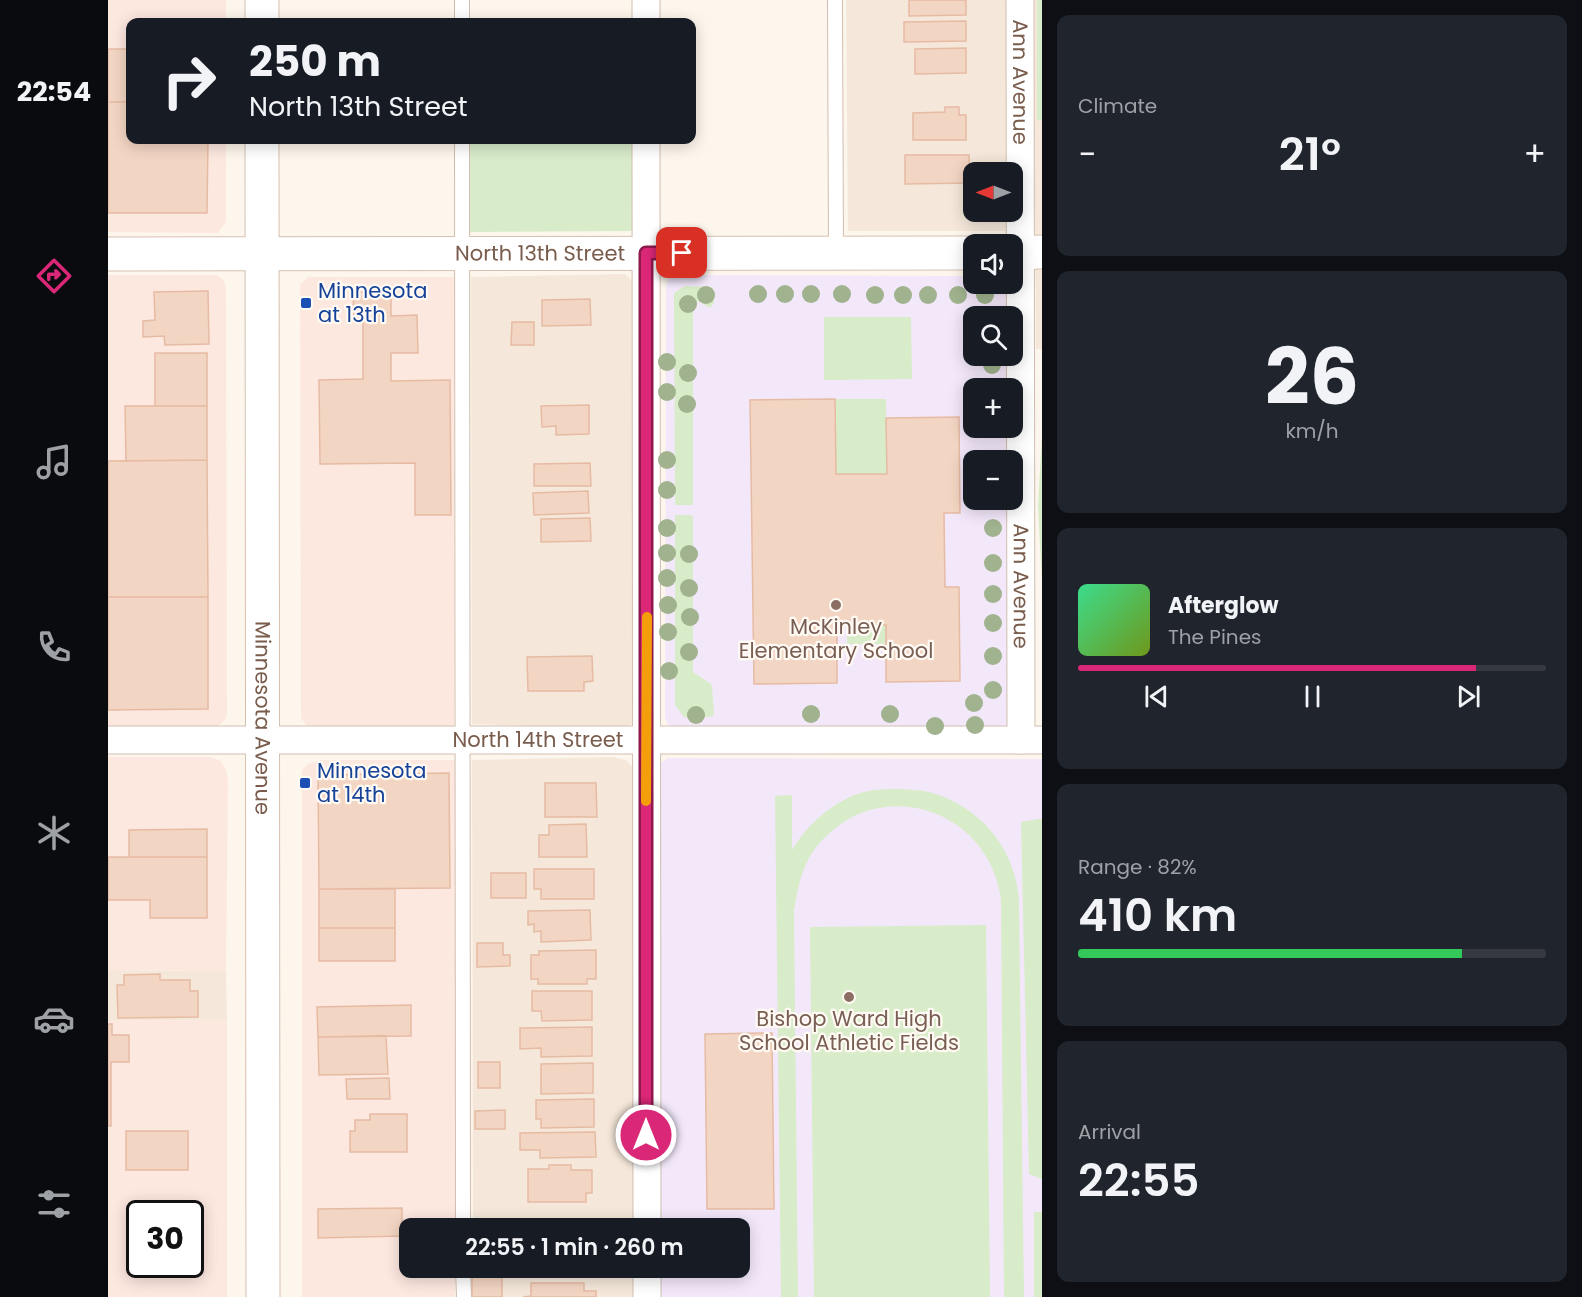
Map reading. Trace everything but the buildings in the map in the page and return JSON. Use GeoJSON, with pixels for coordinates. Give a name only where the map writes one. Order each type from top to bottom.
{"type":"FeatureCollection","features":[{"type":"Feature","properties":{"kind":"main road"},"geometry":{"type":"LineString","coordinates":[[262,0],[262,18]]}},
{"type":"Feature","properties":{"kind":"main road","name":"Minnesota Avenue"},"geometry":{"type":"LineString","coordinates":[[262,144],[263,1297]]}},
{"type":"Feature","properties":{"kind":"main road","name":"North 13th Street"},"geometry":{"type":"LineString","coordinates":[[108,254],[963,253]]}},
{"type":"Feature","properties":{"kind":"street"},"geometry":{"type":"LineString","coordinates":[[646,0],[646,18]]}},
{"type":"Feature","properties":{"kind":"street","name":"Ann Avenue"},"geometry":{"type":"LineString","coordinates":[[1020,0],[1032,740]]}},
{"type":"Feature","properties":{"kind":"street"},"geometry":{"type":"LineString","coordinates":[[646,144],[647,1218]]}},
{"type":"Feature","properties":{"kind":"street","name":"North 14th Street"},"geometry":{"type":"LineString","coordinates":[[108,740],[1032,740]]}},
{"type":"Feature","properties":{"kind":"street"},"geometry":{"type":"LineString","coordinates":[[647,1278],[647,1297]]}},
{"type":"Feature","properties":{"kind":"lane"},"geometry":{"type":"LineString","coordinates":[[462,0],[462,18]]}},
{"type":"Feature","properties":{"kind":"lane"},"geometry":{"type":"LineString","coordinates":[[835,0],[836,253]]}},
{"type":"Feature","properties":{"kind":"lane"},"geometry":{"type":"LineString","coordinates":[[462,144],[463,1218]]}},
{"type":"Feature","properties":{"kind":"lane"},"geometry":{"type":"LineString","coordinates":[[464,1278],[464,1297]]}},
{"type":"Feature","properties":{"kind":"shaded area"},"geometry":{"type":"Polygon","coordinates":[[[108,0],[226,0],[226,18],[126,18],[126,144],[226,144],[226,222],[218,233],[108,232],[108,0]]]}},
{"type":"Feature","properties":{"kind":"shaded area"},"geometry":{"type":"Polygon","coordinates":[[[846,0],[1042,0],[1042,349],[1036,349],[1035,231],[848,231],[846,0]]]}},
{"type":"Feature","properties":{"kind":"shaded area"},"geometry":{"type":"Polygon","coordinates":[[[625,274],[633,282],[634,717],[632,724],[624,729],[472,724],[471,277],[625,274]]]}},
{"type":"Feature","properties":{"kind":"shaded area"},"geometry":{"type":"Polygon","coordinates":[[[108,275],[217,275],[223,279],[226,288],[227,714],[225,720],[215,728],[108,729],[108,275]]]}},
{"type":"Feature","properties":{"kind":"shaded area","name":"McKinley Elementary School"},"geometry":{"type":"Polygon","coordinates":[[[674,276],[963,276],[963,294],[1006,294],[1006,306],[963,306],[963,366],[1007,366],[1007,378],[963,378],[963,438],[1007,438],[1007,450],[963,450],[963,510],[1007,510],[1008,724],[1006,727],[672,727],[668,725],[665,718],[666,288],[668,280],[674,276]]]}},
{"type":"Feature","properties":{"kind":"shaded area"},"geometry":{"type":"Polygon","coordinates":[[[308,277],[454,277],[454,726],[312,729],[301,718],[300,285],[308,277]]]}},
{"type":"Feature","properties":{"kind":"shaded area"},"geometry":{"type":"Polygon","coordinates":[[[108,757],[211,757],[221,761],[226,770],[228,780],[226,971],[108,970],[108,757]]]}},
{"type":"Feature","properties":{"kind":"shaded area"},"geometry":{"type":"Polygon","coordinates":[[[612,757],[626,760],[634,768],[634,1218],[473,1218],[472,760],[612,757]]]}},
{"type":"Feature","properties":{"kind":"shaded area","name":"Bishop Ward High School Athletic Fields"},"geometry":{"type":"Polygon","coordinates":[[[668,758],[1042,759],[1042,1297],[657,1297],[656,1278],[750,1278],[750,1218],[656,1218],[655,766],[668,758]]]}},
{"type":"Feature","properties":{"kind":"shaded area"},"geometry":{"type":"Polygon","coordinates":[[[321,760],[455,760],[455,1218],[399,1218],[399,1278],[455,1278],[455,1297],[302,1297],[302,770],[308,764],[321,760]]]}},
{"type":"Feature","properties":{"kind":"shaded area"},"geometry":{"type":"Polygon","coordinates":[[[108,970],[226,971],[227,1020],[108,1020],[108,970]]]}},
{"type":"Feature","properties":{"kind":"shaded area"},"geometry":{"type":"Polygon","coordinates":[[[108,1020],[227,1020],[227,1297],[108,1297],[108,1020]]]}},
{"type":"Feature","properties":{"kind":"shaded area"},"geometry":{"type":"Polygon","coordinates":[[[473,1278],[634,1278],[634,1297],[473,1297],[473,1278]]]}},
{"type":"Feature","properties":{"kind":"green space"},"geometry":{"type":"Polygon","coordinates":[[[1037,0],[1042,0],[1042,120],[1037,120],[1037,0]]]}},
{"type":"Feature","properties":{"kind":"green space"},"geometry":{"type":"Polygon","coordinates":[[[469,144],[632,144],[632,231],[469,232],[469,144]]]}},
{"type":"Feature","properties":{"kind":"green space"},"geometry":{"type":"Polygon","coordinates":[[[685,286],[713,287],[714,303],[710,308],[698,301],[693,309],[693,505],[675,505],[674,293],[685,286]]]}},
{"type":"Feature","properties":{"kind":"green space"},"geometry":{"type":"Polygon","coordinates":[[[824,317],[911,317],[912,379],[824,380],[824,317]]]}},
{"type":"Feature","properties":{"kind":"green space"},"geometry":{"type":"Polygon","coordinates":[[[835,399],[886,399],[887,474],[836,474],[835,399]]]}},
{"type":"Feature","properties":{"kind":"green space"},"geometry":{"type":"Polygon","coordinates":[[[1042,434],[1042,581],[1038,506],[1042,434]]]}},
{"type":"Feature","properties":{"kind":"green space"},"geometry":{"type":"Polygon","coordinates":[[[675,515],[693,517],[693,672],[712,687],[714,713],[713,716],[708,717],[684,717],[675,705],[675,515]]]}},
{"type":"Feature","properties":{"kind":"green space"},"geometry":{"type":"Polygon","coordinates":[[[847,625],[886,625],[886,644],[847,644],[847,625]]]}},
{"type":"Feature","properties":{"kind":"green space"},"geometry":{"type":"Polygon","coordinates":[[[901,789],[929,792],[961,805],[975,815],[998,839],[1013,869],[1019,895],[1024,1297],[1004,1297],[1000,891],[991,866],[979,846],[962,829],[943,817],[922,809],[899,806],[875,809],[852,817],[834,829],[813,852],[799,884],[794,911],[798,1297],[781,1297],[775,796],[792,795],[792,850],[813,823],[842,801],[869,791],[901,789]]]}},
{"type":"Feature","properties":{"kind":"green space"},"geometry":{"type":"Polygon","coordinates":[[[1042,819],[1042,1179],[1029,1174],[1021,822],[1042,819]]]}},
{"type":"Feature","properties":{"kind":"green space"},"geometry":{"type":"Polygon","coordinates":[[[986,925],[990,1297],[814,1297],[810,927],[986,925]]]}},
{"type":"Feature","properties":{"kind":"green space"},"geometry":{"type":"Polygon","coordinates":[[[1034,1212],[1042,1212],[1042,1297],[1034,1297],[1034,1212]]]}},
{"type":"Feature","properties":{"kind":"slow traffic"},"geometry":{"type":"LineString","coordinates":[[646,801],[647,617]]}},
{"type":"Feature","properties":{"kind":"place","name":"Minnesota at 13th"},"geometry":{"type":"Point","coordinates":[306,303]}},
{"type":"Feature","properties":{"kind":"place","name":"McKinley Elementary School"},"geometry":{"type":"Point","coordinates":[836,605]}},
{"type":"Feature","properties":{"kind":"place","name":"Minnesota at 14th"},"geometry":{"type":"Point","coordinates":[305,783]}},
{"type":"Feature","properties":{"kind":"place","name":"Bishop Ward High School Athletic Fields"},"geometry":{"type":"Point","coordinates":[849,997]}},
{"type":"Feature","properties":{"kind":"route"},"geometry":{"type":"LineString","coordinates":[[646,1135],[646,253],[682,253]]}}]}
